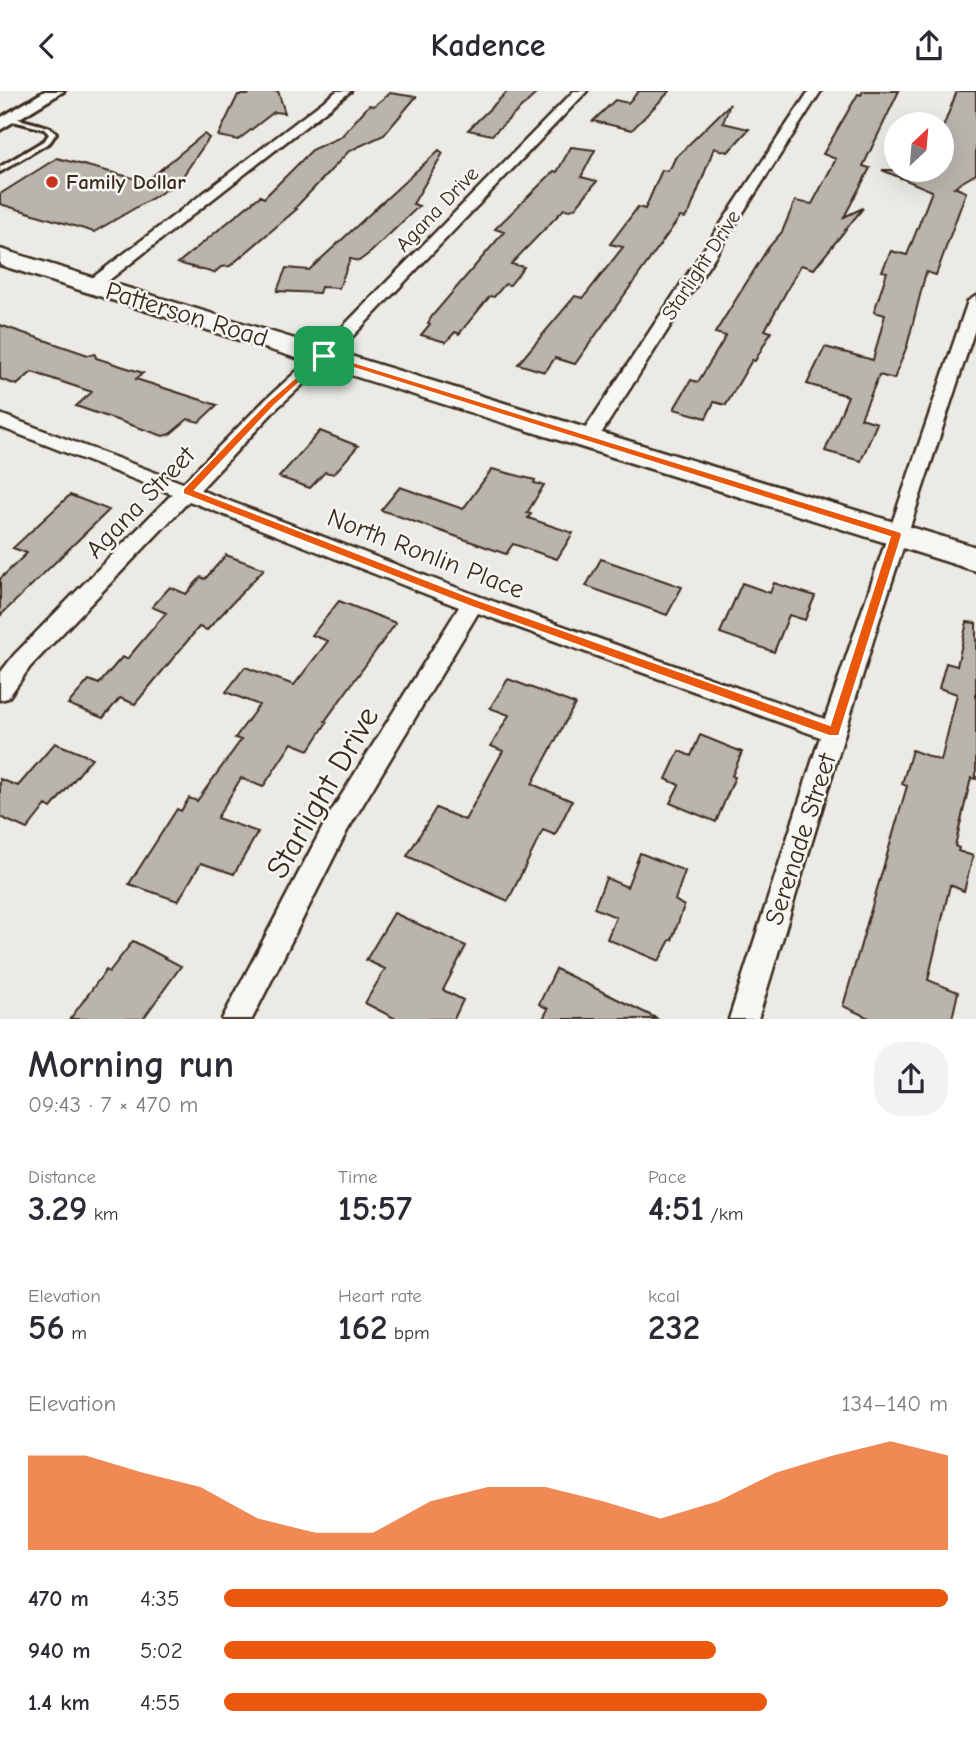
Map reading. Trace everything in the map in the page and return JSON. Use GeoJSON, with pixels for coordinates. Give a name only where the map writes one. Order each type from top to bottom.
{"type":"FeatureCollection","features":[{"type":"Feature","properties":{"kind":"main road","name":"Patterson Road"},"geometry":{"type":"LineString","coordinates":[[0,257],[976,559]]}},
{"type":"Feature","properties":{"kind":"street"},"geometry":{"type":"LineString","coordinates":[[5,122],[57,91]]}},
{"type":"Feature","properties":{"kind":"street"},"geometry":{"type":"LineString","coordinates":[[93,285],[345,91]]}},
{"type":"Feature","properties":{"kind":"street","name":"Agana Drive"},"geometry":{"type":"LineString","coordinates":[[324,356],[581,91]]}},
{"type":"Feature","properties":{"kind":"street","name":"Starlight Drive"},"geometry":{"type":"LineString","coordinates":[[587,439],[815,91]]}},
{"type":"Feature","properties":{"kind":"street","name":"Serenade Street"},"geometry":{"type":"LineString","coordinates":[[743,1019],[897,535],[976,301]]}},
{"type":"Feature","properties":{"kind":"street","name":"Agana Street"},"geometry":{"type":"LineString","coordinates":[[0,691],[22,661],[271,404],[324,356]]}},
{"type":"Feature","properties":{"kind":"street","name":"North Ronlin Place"},"geometry":{"type":"LineString","coordinates":[[0,419],[473,603],[834,732]]}},
{"type":"Feature","properties":{"kind":"street","name":"Starlight Drive"},"geometry":{"type":"LineString","coordinates":[[236,1019],[338,823],[473,603]]}},
{"type":"Feature","properties":{"kind":"lane"},"geometry":{"type":"LineString","coordinates":[[0,170],[48,141],[52,134],[46,128],[5,122]]}},
{"type":"Feature","properties":{"kind":"building"},"geometry":{"type":"Polygon","coordinates":[[[250,91],[278,91],[285,113],[274,112],[238,140],[218,136],[238,95],[248,95],[250,91]]]}},
{"type":"Feature","properties":{"kind":"building"},"geometry":{"type":"Polygon","coordinates":[[[508,91],[539,91],[492,135],[468,130],[508,91]]]}},
{"type":"Feature","properties":{"kind":"building"},"geometry":{"type":"Polygon","coordinates":[[[639,91],[670,91],[632,130],[593,121],[615,100],[628,103],[639,91]]]}},
{"type":"Feature","properties":{"kind":"building"},"geometry":{"type":"Polygon","coordinates":[[[863,91],[899,91],[889,112],[884,112],[884,122],[863,166],[870,168],[844,217],[863,208],[814,269],[801,265],[765,330],[771,332],[726,405],[714,402],[706,418],[674,409],[691,380],[698,382],[726,336],[715,333],[768,248],[782,232],[795,201],[812,204],[836,159],[823,154],[858,94],[861,95],[863,91]]]}},
{"type":"Feature","properties":{"kind":"building"},"geometry":{"type":"Polygon","coordinates":[[[957,91],[976,91],[976,174],[954,187],[966,192],[936,275],[926,272],[907,346],[894,379],[879,375],[861,418],[877,423],[861,461],[825,451],[848,396],[807,384],[825,347],[873,360],[885,315],[874,312],[887,272],[882,271],[891,251],[907,255],[932,191],[911,182],[954,182],[954,112],[949,112],[957,91]]]}},
{"type":"Feature","properties":{"kind":"building"},"geometry":{"type":"Polygon","coordinates":[[[390,93],[416,97],[384,135],[349,151],[295,208],[297,209],[230,266],[221,267],[214,273],[178,263],[260,196],[264,198],[313,149],[341,137],[369,105],[374,106],[390,93]]]}},
{"type":"Feature","properties":{"kind":"building"},"geometry":{"type":"Polygon","coordinates":[[[730,104],[723,123],[749,129],[728,152],[714,148],[690,211],[685,218],[680,217],[575,364],[555,358],[545,372],[518,364],[575,296],[583,298],[623,247],[610,244],[638,207],[645,209],[662,170],[667,171],[675,158],[730,104]]]}},
{"type":"Feature","properties":{"kind":"building"},"geometry":{"type":"Polygon","coordinates":[[[204,134],[209,138],[178,183],[94,232],[0,204],[0,194],[57,158],[137,179],[149,179],[204,134]]]}},
{"type":"Feature","properties":{"kind":"building"},"geometry":{"type":"Polygon","coordinates":[[[571,147],[595,150],[581,177],[597,181],[576,207],[571,210],[564,209],[511,264],[524,267],[510,285],[505,284],[494,297],[490,296],[459,334],[455,332],[446,342],[421,335],[430,324],[428,323],[432,316],[504,232],[495,229],[554,171],[557,172],[571,147]]]}},
{"type":"Feature","properties":{"kind":"building"},"geometry":{"type":"Polygon","coordinates":[[[439,150],[443,153],[413,204],[419,206],[371,252],[359,261],[350,259],[339,288],[321,287],[319,293],[277,291],[286,268],[309,270],[439,150]]]}},
{"type":"Feature","properties":{"kind":"building"},"geometry":{"type":"Polygon","coordinates":[[[0,325],[88,355],[95,354],[96,358],[143,373],[136,379],[217,405],[199,422],[188,419],[170,434],[163,436],[76,406],[92,392],[32,372],[17,385],[0,379],[0,325]]]}},
{"type":"Feature","properties":{"kind":"building"},"geometry":{"type":"Polygon","coordinates":[[[320,431],[358,446],[334,474],[325,472],[310,488],[279,477],[320,431]]]}},
{"type":"Feature","properties":{"kind":"building"},"geometry":{"type":"Polygon","coordinates":[[[492,469],[535,480],[534,483],[544,485],[527,513],[531,514],[528,518],[573,533],[557,559],[513,544],[506,554],[381,510],[400,487],[463,509],[492,469]]]}},
{"type":"Feature","properties":{"kind":"building"},"geometry":{"type":"Polygon","coordinates":[[[70,495],[109,510],[0,616],[0,579],[27,553],[13,548],[70,495]]]}},
{"type":"Feature","properties":{"kind":"building"},"geometry":{"type":"Polygon","coordinates":[[[226,555],[264,569],[207,630],[199,627],[135,704],[120,698],[103,718],[68,704],[89,680],[99,684],[122,657],[127,659],[166,613],[152,607],[170,587],[186,594],[201,577],[205,579],[226,555]]]}},
{"type":"Feature","properties":{"kind":"building"},"geometry":{"type":"Polygon","coordinates":[[[601,559],[682,587],[667,615],[586,586],[601,559]]]}},
{"type":"Feature","properties":{"kind":"building"},"geometry":{"type":"Polygon","coordinates":[[[742,583],[770,593],[774,583],[815,596],[805,620],[789,615],[774,652],[720,633],[742,583]]]}},
{"type":"Feature","properties":{"kind":"building"},"geometry":{"type":"Polygon","coordinates":[[[339,601],[396,623],[325,721],[327,722],[309,750],[292,743],[263,787],[241,778],[217,818],[258,832],[234,874],[201,863],[178,901],[129,884],[177,809],[181,811],[189,798],[197,801],[241,740],[235,738],[259,705],[226,692],[245,667],[294,685],[328,641],[312,635],[339,601]]]}},
{"type":"Feature","properties":{"kind":"building"},"geometry":{"type":"Polygon","coordinates":[[[967,622],[976,623],[976,779],[971,778],[955,846],[959,848],[958,851],[973,856],[964,891],[950,885],[928,980],[958,992],[952,1019],[871,1019],[843,1006],[907,786],[902,784],[912,750],[941,761],[957,694],[939,688],[946,663],[957,666],[967,622]]]}},
{"type":"Feature","properties":{"kind":"building"},"geometry":{"type":"Polygon","coordinates":[[[508,679],[575,704],[532,784],[572,801],[555,835],[543,830],[508,901],[407,856],[436,808],[465,820],[503,751],[491,746],[509,715],[490,708],[508,679]]]}},
{"type":"Feature","properties":{"kind":"building"},"geometry":{"type":"Polygon","coordinates":[[[700,735],[742,752],[732,776],[735,777],[716,822],[670,803],[679,785],[666,779],[679,751],[691,756],[700,735]]]}},
{"type":"Feature","properties":{"kind":"building"},"geometry":{"type":"Polygon","coordinates":[[[55,743],[92,758],[51,808],[46,805],[27,829],[0,817],[0,779],[18,786],[55,743]]]}},
{"type":"Feature","properties":{"kind":"building"},"geometry":{"type":"Polygon","coordinates":[[[640,853],[685,871],[675,900],[684,906],[672,940],[659,961],[607,939],[616,917],[594,908],[606,878],[627,887],[640,853]]]}},
{"type":"Feature","properties":{"kind":"building"},"geometry":{"type":"Polygon","coordinates":[[[394,913],[466,946],[443,990],[463,1000],[454,1019],[396,1019],[365,1003],[385,969],[366,960],[394,913]]]}},
{"type":"Feature","properties":{"kind":"building"},"geometry":{"type":"Polygon","coordinates":[[[133,941],[181,966],[143,1019],[70,1019],[106,970],[109,972],[133,941]]]}},
{"type":"Feature","properties":{"kind":"building"},"geometry":{"type":"Polygon","coordinates":[[[556,969],[658,1019],[543,1019],[548,1009],[539,1004],[556,969]]]}},
{"type":"Feature","properties":{"kind":"place","name":"Family Dollar"},"geometry":{"type":"Point","coordinates":[52,182]}},
{"type":"Feature","properties":{"kind":"route"},"geometry":{"type":"LineString","coordinates":[[324,356],[897,535],[834,732],[473,603],[187,491],[271,404],[324,356]]}}]}
